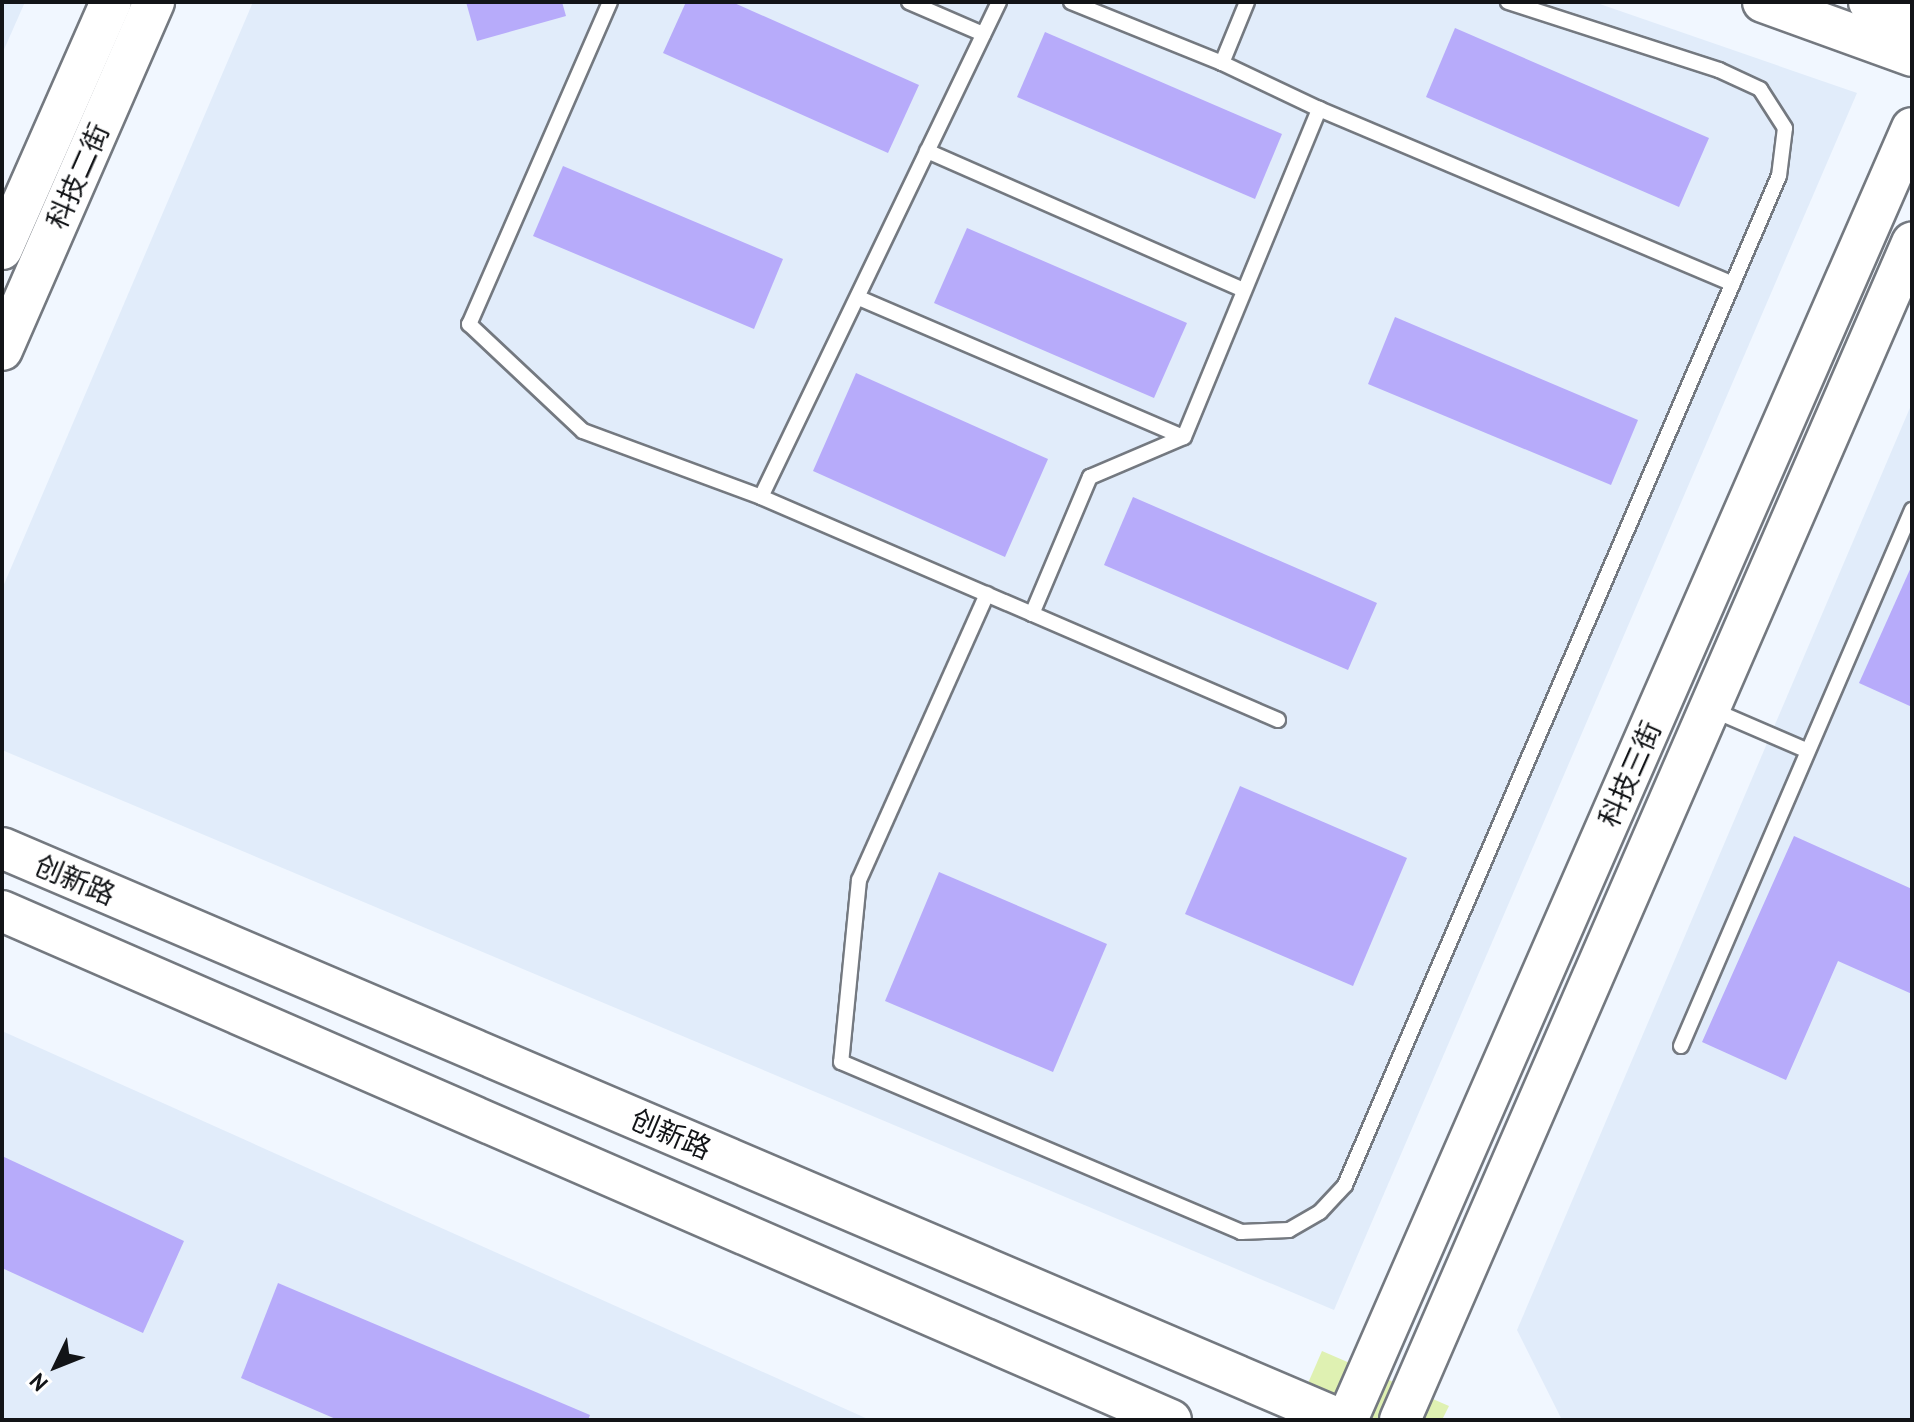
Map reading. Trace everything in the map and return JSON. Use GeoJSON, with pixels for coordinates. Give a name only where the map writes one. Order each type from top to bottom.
{"type":"FeatureCollection","features":[{"type":"Feature","properties":{"kind":"main road","name":"科技二街"},"geometry":{"type":"LineString","coordinates":[[2,249],[111,2]]}},
{"type":"Feature","properties":{"kind":"main road","name":"科技二街"},"geometry":{"type":"LineString","coordinates":[[2,350],[154,2]]}},
{"type":"Feature","properties":{"kind":"main road"},"geometry":{"type":"LineString","coordinates":[[1763,2],[1912,56]]}},
{"type":"Feature","properties":{"kind":"main road"},"geometry":{"type":"LineString","coordinates":[[1869,2],[1912,17]]}},
{"type":"Feature","properties":{"kind":"main road","name":"科技三街"},"geometry":{"type":"LineString","coordinates":[[1347,1420],[1912,128]]}},
{"type":"Feature","properties":{"kind":"main road","name":"科技三街"},"geometry":{"type":"LineString","coordinates":[[1400,1420],[1912,243]]}},
{"type":"Feature","properties":{"kind":"main road","name":"创新路"},"geometry":{"type":"LineString","coordinates":[[2,848],[1341,1420]]}},
{"type":"Feature","properties":{"kind":"main road","name":"创新路"},"geometry":{"type":"LineString","coordinates":[[2,911],[1171,1420]]}},
{"type":"Feature","properties":{"kind":"lane"},"geometry":{"type":"LineString","coordinates":[[610,2],[469,324],[583,431],[761,497],[1278,720]]}},
{"type":"Feature","properties":{"kind":"lane"},"geometry":{"type":"LineString","coordinates":[[909,2],[983,34]]}},
{"type":"Feature","properties":{"kind":"lane"},"geometry":{"type":"LineString","coordinates":[[761,497],[999,2]]}},
{"type":"Feature","properties":{"kind":"lane"},"geometry":{"type":"LineString","coordinates":[[1071,2],[1222,63],[1319,109],[1733,284]]}},
{"type":"Feature","properties":{"kind":"lane"},"geometry":{"type":"LineString","coordinates":[[1222,63],[1247,2]]}},
{"type":"Feature","properties":{"kind":"lane"},"geometry":{"type":"LineString","coordinates":[[987,594],[859,880],[841,1062],[1241,1232],[1289,1230],[1320,1212],[1345,1185],[1779,176],[1785,128],[1760,89],[1719,70],[1508,2]]}},
{"type":"Feature","properties":{"kind":"lane"},"geometry":{"type":"LineString","coordinates":[[1032,614],[1090,477],[1184,437],[1242,289],[1319,109]]}},
{"type":"Feature","properties":{"kind":"lane"},"geometry":{"type":"LineString","coordinates":[[927,151],[1242,289]]}},
{"type":"Feature","properties":{"kind":"lane"},"geometry":{"type":"LineString","coordinates":[[859,298],[1184,437]]}},
{"type":"Feature","properties":{"kind":"lane"},"geometry":{"type":"LineString","coordinates":[[1681,1046],[1912,510]]}},
{"type":"Feature","properties":{"kind":"lane"},"geometry":{"type":"LineString","coordinates":[[1709,709],[1808,751]]}},
{"type":"Feature","properties":{"kind":"shaded area"},"geometry":{"type":"Polygon","coordinates":[[[2,2],[25,2],[2,54],[2,2]]]}},
{"type":"Feature","properties":{"kind":"shaded area"},"geometry":{"type":"Polygon","coordinates":[[[253,2],[1594,2],[1857,93],[1334,1310],[2,750],[2,589],[253,2]]]}},
{"type":"Feature","properties":{"kind":"shaded area"},"geometry":{"type":"Polygon","coordinates":[[[1912,403],[1912,1420],[1562,1420],[1517,1330],[1912,403]]]}},
{"type":"Feature","properties":{"kind":"shaded area"},"geometry":{"type":"Polygon","coordinates":[[[2,1031],[870,1420],[2,1420],[2,1031]]]}},
{"type":"Feature","properties":{"kind":"green space"},"geometry":{"type":"Polygon","coordinates":[[[1322,1351],[1449,1406],[1442,1420],[1292,1420],[1322,1351]]]}},
{"type":"Feature","properties":{"kind":"building"},"geometry":{"type":"Polygon","coordinates":[[[466,2],[562,2],[566,16],[477,41],[466,2]]]}},
{"type":"Feature","properties":{"kind":"building"},"geometry":{"type":"Polygon","coordinates":[[[686,2],[732,2],[919,85],[888,153],[663,53],[686,2]]]}},
{"type":"Feature","properties":{"kind":"building"},"geometry":{"type":"Polygon","coordinates":[[[1455,28],[1709,138],[1679,207],[1426,97],[1455,28]]]}},
{"type":"Feature","properties":{"kind":"building"},"geometry":{"type":"Polygon","coordinates":[[[1045,32],[1282,134],[1255,199],[1017,97],[1045,32]]]}},
{"type":"Feature","properties":{"kind":"building"},"geometry":{"type":"Polygon","coordinates":[[[563,166],[783,259],[754,329],[533,236],[563,166]]]}},
{"type":"Feature","properties":{"kind":"building"},"geometry":{"type":"Polygon","coordinates":[[[967,228],[1187,323],[1154,398],[934,303],[967,228]]]}},
{"type":"Feature","properties":{"kind":"building"},"geometry":{"type":"Polygon","coordinates":[[[1395,317],[1638,420],[1611,485],[1368,384],[1395,317]]]}},
{"type":"Feature","properties":{"kind":"building"},"geometry":{"type":"Polygon","coordinates":[[[856,373],[1048,459],[1005,557],[813,471],[856,373]]]}},
{"type":"Feature","properties":{"kind":"building"},"geometry":{"type":"Polygon","coordinates":[[[1133,497],[1377,603],[1348,670],[1104,565],[1133,497]]]}},
{"type":"Feature","properties":{"kind":"building"},"geometry":{"type":"Polygon","coordinates":[[[1912,565],[1912,707],[1859,683],[1912,565]]]}},
{"type":"Feature","properties":{"kind":"building"},"geometry":{"type":"Polygon","coordinates":[[[1240,786],[1407,858],[1353,986],[1185,914],[1240,786]]]}},
{"type":"Feature","properties":{"kind":"building"},"geometry":{"type":"Polygon","coordinates":[[[1794,836],[1912,889],[1912,994],[1838,961],[1786,1080],[1702,1042],[1794,836]]]}},
{"type":"Feature","properties":{"kind":"building"},"geometry":{"type":"Polygon","coordinates":[[[939,872],[1107,944],[1053,1072],[885,1001],[939,872]]]}},
{"type":"Feature","properties":{"kind":"building"},"geometry":{"type":"Polygon","coordinates":[[[2,1156],[184,1241],[143,1333],[2,1268],[2,1156]]]}},
{"type":"Feature","properties":{"kind":"building"},"geometry":{"type":"Polygon","coordinates":[[[278,1283],[590,1415],[588,1420],[338,1420],[241,1378],[278,1283]]]}}]}
